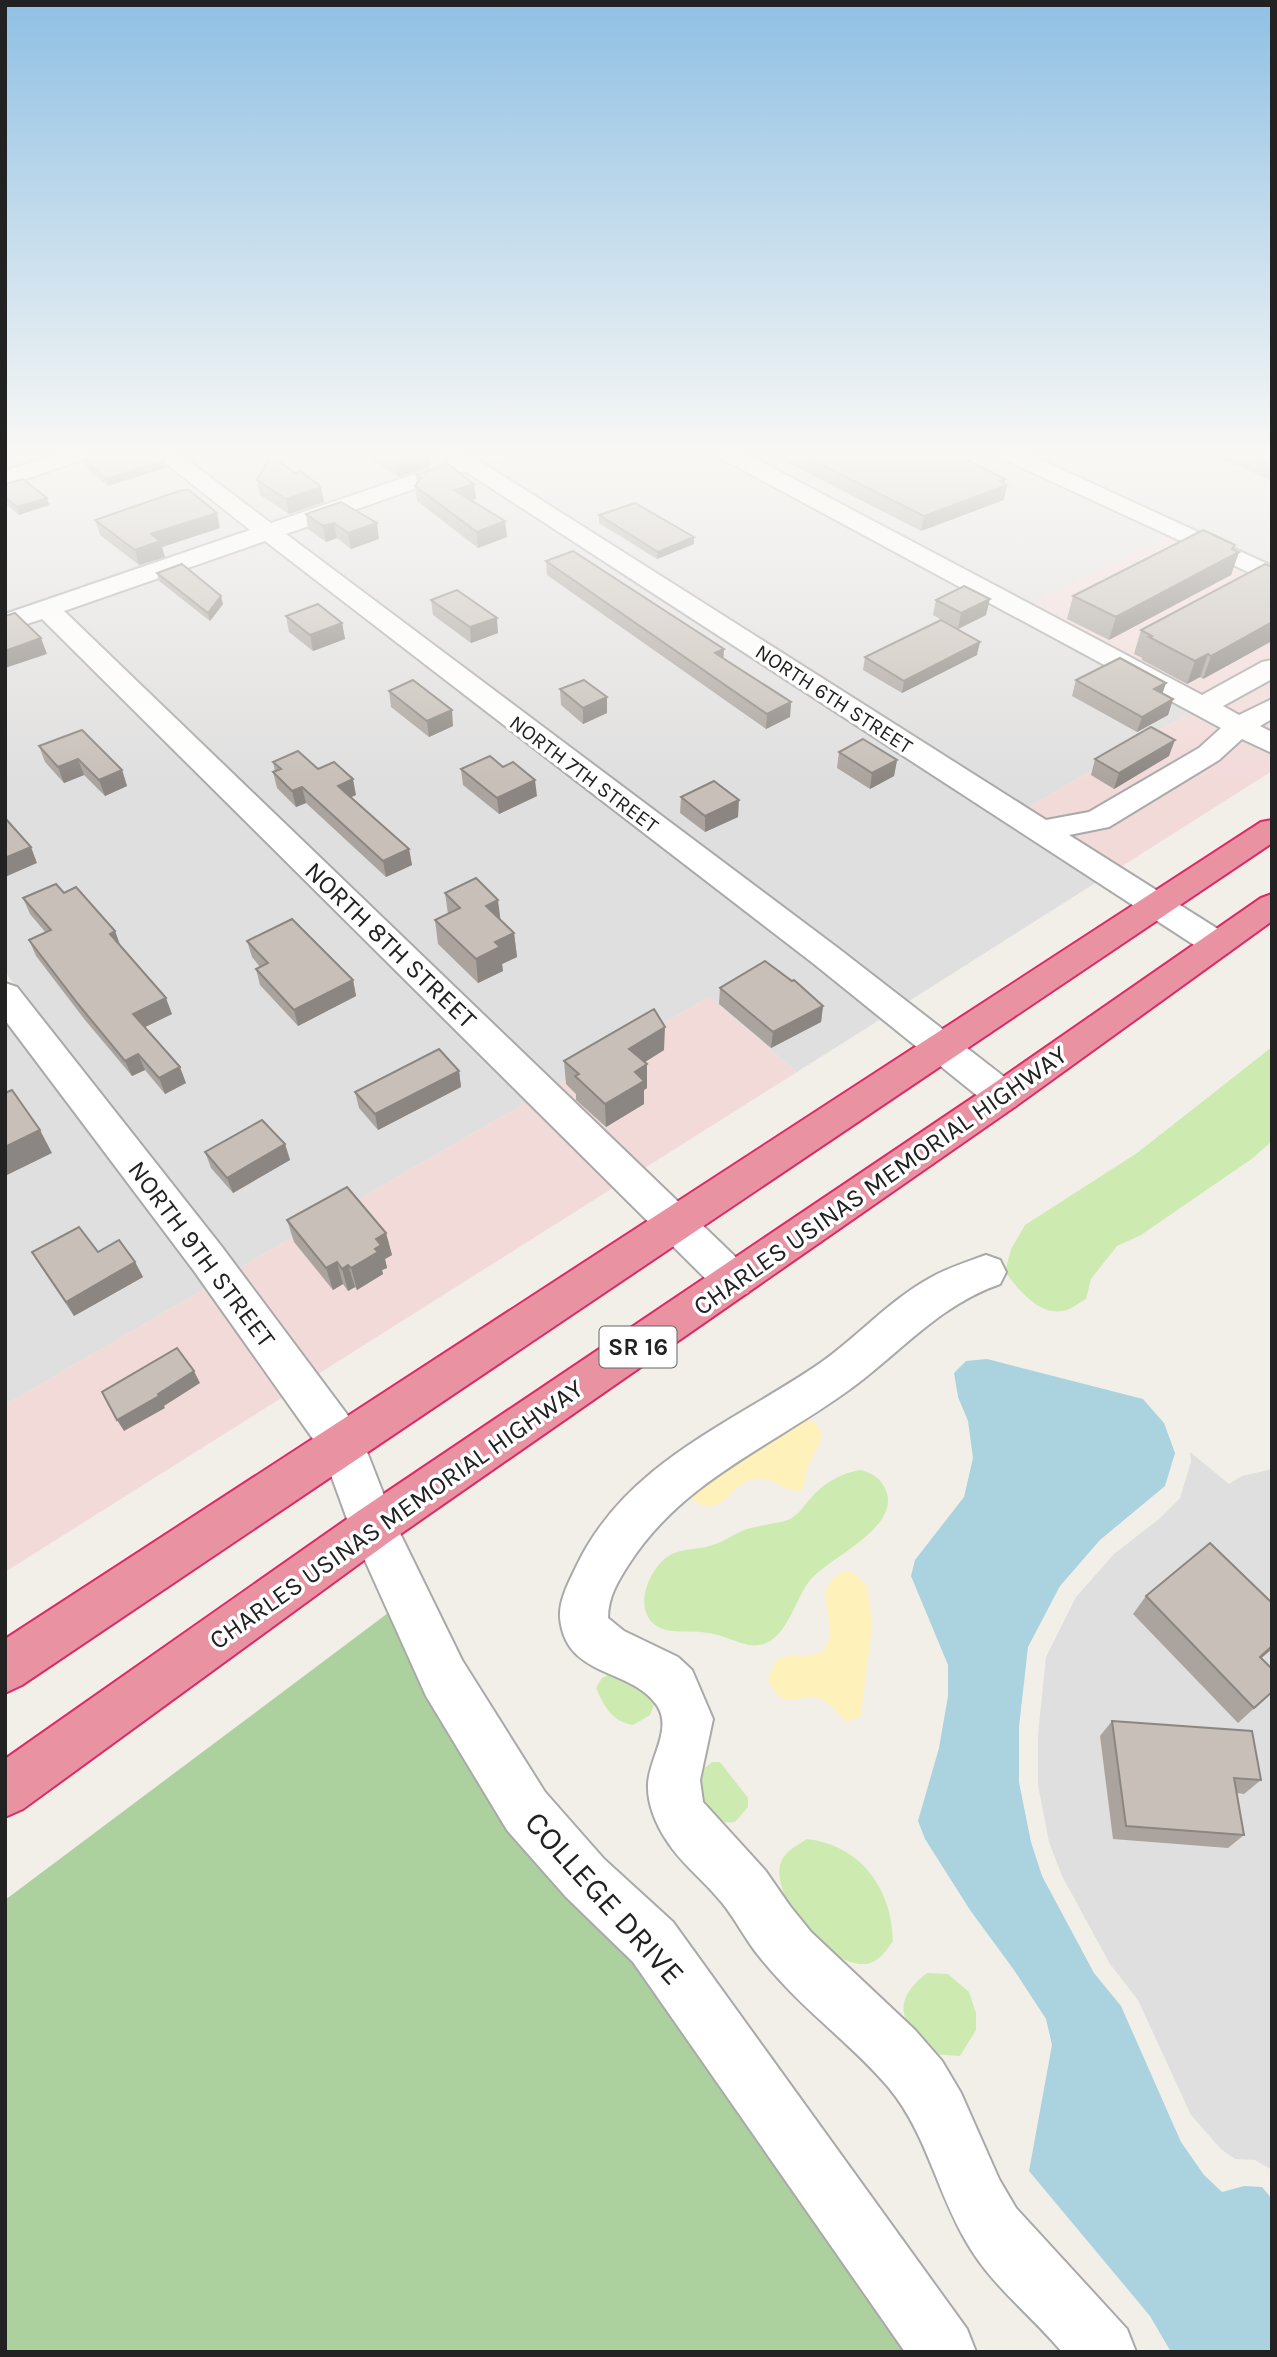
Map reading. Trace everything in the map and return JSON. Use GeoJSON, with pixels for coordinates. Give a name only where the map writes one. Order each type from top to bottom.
{"type":"FeatureCollection","features":[{"type":"Feature","properties":{"kind":"highway"},"geometry":{"type":"LineString","coordinates":[[5,1668],[1272,829]]}},
{"type":"Feature","properties":{"kind":"highway","name":"CHARLES USINAS MEMORIAL HIGHWAY"},"geometry":{"type":"LineString","coordinates":[[5,1791],[373,1527],[1003,1096],[1272,905]]}},
{"type":"Feature","properties":{"kind":"street"},"geometry":{"type":"LineString","coordinates":[[5,623],[178,563]]}},
{"type":"Feature","properties":{"kind":"street","name":"NORTH 7TH STREET"},"geometry":{"type":"LineString","coordinates":[[311,563],[825,956],[1003,1096]]}},
{"type":"Feature","properties":{"kind":"street","name":"NORTH 6TH STREET"},"geometry":{"type":"LineString","coordinates":[[623,563],[1217,944]]}},
{"type":"Feature","properties":{"kind":"street"},"geometry":{"type":"LineString","coordinates":[[935,563],[1107,655],[1214,700],[1258,715],[1272,744]]}},
{"type":"Feature","properties":{"kind":"street"},"geometry":{"type":"LineString","coordinates":[[1245,563],[1267,573]]}},
{"type":"Feature","properties":{"kind":"street"},"geometry":{"type":"LineString","coordinates":[[1238,584],[1267,573]]}},
{"type":"Feature","properties":{"kind":"street","name":"NORTH 8TH STREET"},"geometry":{"type":"LineString","coordinates":[[47,609],[734,1281]]}},
{"type":"Feature","properties":{"kind":"street"},"geometry":{"type":"LineString","coordinates":[[1107,655],[1130,642]]}},
{"type":"Feature","properties":{"kind":"street"},"geometry":{"type":"LineString","coordinates":[[1214,700],[1272,668]]}},
{"type":"Feature","properties":{"kind":"street"},"geometry":{"type":"LineString","coordinates":[[1039,831],[1097,820],[1209,754],[1258,715]]}},
{"type":"Feature","properties":{"kind":"street","name":"NORTH 9TH STREET"},"geometry":{"type":"LineString","coordinates":[[5,995],[208,1259],[342,1443],[373,1527]]}},
{"type":"Feature","properties":{"kind":"street"},"geometry":{"type":"LineString","coordinates":[[986,1272],[967,1277],[923,1303],[831,1379],[700,1458],[674,1479],[650,1500],[613,1545],[591,1585],[584,1619],[588,1632],[596,1641],[655,1670],[672,1683],[688,1715],[688,1729],[674,1767],[672,1790],[679,1811],[746,1889],[771,1927],[807,1968],[861,2016],[924,2084],[986,2217],[1029,2274],[1063,2305],[1104,2352]]}},
{"type":"Feature","properties":{"kind":"street","name":"COLLEGE DRIVE"},"geometry":{"type":"LineString","coordinates":[[373,1527],[444,1678],[526,1811],[585,1878],[653,1942],[944,2352]]}},
{"type":"Feature","properties":{"kind":"shaded area"},"geometry":{"type":"Polygon","coordinates":[[[5,563],[160,563],[5,617],[5,563]]]}},
{"type":"Feature","properties":{"kind":"shaded area"},"geometry":{"type":"Polygon","coordinates":[[[195,563],[298,563],[884,1017],[797,1072],[709,997],[554,1087],[62,610],[195,563]]]}},
{"type":"Feature","properties":{"kind":"shaded area"},"geometry":{"type":"Polygon","coordinates":[[[321,563],[612,563],[1100,880],[903,1005],[321,563]]]}},
{"type":"Feature","properties":{"kind":"shaded area"},"geometry":{"type":"Polygon","coordinates":[[[635,563],[922,563],[1195,710],[1022,811],[635,563]]]}},
{"type":"Feature","properties":{"kind":"shaded area"},"geometry":{"type":"Polygon","coordinates":[[[947,563],[1140,563],[1065,626],[947,563]]]}},
{"type":"Feature","properties":{"kind":"shaded area"},"geometry":{"type":"Polygon","coordinates":[[[1114,563],[1233,563],[1272,581],[1272,736],[1028,604],[1114,563]]]}},
{"type":"Feature","properties":{"kind":"shaded area"},"geometry":{"type":"Polygon","coordinates":[[[1257,563],[1272,563],[1272,570],[1257,563]]]}},
{"type":"Feature","properties":{"kind":"shaded area"},"geometry":{"type":"Polygon","coordinates":[[[43,617],[531,1100],[236,1270],[5,972],[5,630],[43,617]]]}},
{"type":"Feature","properties":{"kind":"shaded area"},"geometry":{"type":"Polygon","coordinates":[[[1195,710],[1272,751],[1272,771],[1116,870],[1022,811],[1195,710]]]}},
{"type":"Feature","properties":{"kind":"shaded area"},"geometry":{"type":"Polygon","coordinates":[[[709,997],[797,1072],[640,1171],[554,1087],[709,997]]]}},
{"type":"Feature","properties":{"kind":"shaded area"},"geometry":{"type":"Polygon","coordinates":[[[5,1018],[208,1287],[5,1405],[5,1018]]]}},
{"type":"Feature","properties":{"kind":"shaded area"},"geometry":{"type":"Polygon","coordinates":[[[531,1100],[616,1186],[315,1376],[236,1270],[531,1100]]]}},
{"type":"Feature","properties":{"kind":"shaded area"},"geometry":{"type":"Polygon","coordinates":[[[208,1287],[286,1395],[5,1572],[5,1405],[208,1287]]]}},
{"type":"Feature","properties":{"kind":"shaded area"},"geometry":{"type":"Polygon","coordinates":[[[1190,1452],[1229,1484],[1242,1476],[1272,1469],[1272,2170],[1255,2160],[1235,2159],[1221,2149],[1191,2115],[1138,2000],[1110,1964],[1062,1876],[1049,1842],[1038,1785],[1038,1734],[1046,1657],[1076,1597],[1114,1554],[1159,1519],[1180,1498],[1191,1462],[1190,1452]]]}},
{"type":"Feature","properties":{"kind":"green space"},"geometry":{"type":"Polygon","coordinates":[[[1272,1047],[1272,1141],[1253,1158],[1141,1235],[1117,1246],[1091,1279],[1086,1299],[1067,1310],[1057,1311],[1048,1310],[1031,1301],[1005,1272],[1011,1249],[1025,1225],[1137,1153],[1272,1047]]]}},
{"type":"Feature","properties":{"kind":"green space"},"geometry":{"type":"Polygon","coordinates":[[[861,1470],[875,1476],[885,1488],[888,1502],[884,1514],[876,1527],[864,1538],[814,1576],[781,1631],[773,1639],[762,1645],[749,1645],[713,1634],[666,1630],[655,1625],[648,1617],[645,1596],[648,1584],[659,1564],[667,1557],[677,1552],[713,1545],[747,1529],[788,1520],[827,1484],[847,1473],[861,1470]]]}},
{"type":"Feature","properties":{"kind":"green space"},"geometry":{"type":"Polygon","coordinates":[[[408,1598],[910,2352],[5,2352],[5,1900],[408,1598]]]}},
{"type":"Feature","properties":{"kind":"green space"},"geometry":{"type":"Polygon","coordinates":[[[612,1673],[648,1690],[655,1702],[650,1715],[633,1725],[614,1717],[596,1688],[602,1678],[612,1673]]]}},
{"type":"Feature","properties":{"kind":"green space"},"geometry":{"type":"Polygon","coordinates":[[[712,1762],[720,1762],[748,1798],[748,1807],[735,1822],[716,1819],[693,1796],[700,1772],[712,1762]]]}},
{"type":"Feature","properties":{"kind":"green space"},"geometry":{"type":"Polygon","coordinates":[[[807,1839],[843,1850],[870,1872],[879,1887],[887,1904],[893,1941],[874,1961],[865,1964],[851,1962],[835,1955],[820,1943],[794,1912],[780,1879],[780,1865],[787,1853],[807,1839]]]}},
{"type":"Feature","properties":{"kind":"green space"},"geometry":{"type":"Polygon","coordinates":[[[927,1973],[948,1974],[969,1992],[976,2013],[976,2030],[960,2056],[933,2054],[914,2033],[904,2014],[907,1995],[927,1973]]]}},
{"type":"Feature","properties":{"kind":"sand"},"geometry":{"type":"Polygon","coordinates":[[[798,1420],[813,1421],[822,1433],[801,1491],[760,1478],[746,1482],[724,1500],[710,1507],[692,1499],[691,1489],[798,1420]]]}},
{"type":"Feature","properties":{"kind":"sand"},"geometry":{"type":"Polygon","coordinates":[[[844,1571],[854,1573],[867,1585],[872,1626],[861,1715],[848,1722],[826,1702],[815,1697],[795,1700],[782,1698],[768,1680],[774,1664],[781,1658],[814,1654],[827,1645],[830,1629],[825,1591],[834,1577],[844,1571]]]}},
{"type":"Feature","properties":{"kind":"water"},"geometry":{"type":"Polygon","coordinates":[[[987,1359],[1143,1399],[1164,1423],[1175,1453],[1165,1486],[1100,1540],[1060,1586],[1028,1647],[1019,1727],[1019,1782],[1031,1842],[1042,1876],[1094,1973],[1121,2006],[1181,2142],[1204,2175],[1222,2192],[1244,2186],[1262,2187],[1272,2199],[1272,2352],[1171,2352],[1150,2316],[1029,2171],[1052,2045],[1046,2019],[970,1910],[925,1839],[918,1821],[939,1748],[948,1696],[948,1665],[911,1576],[915,1560],[964,1497],[973,1458],[968,1421],[958,1397],[954,1373],[966,1361],[987,1359]]]}},
{"type":"Feature","properties":{"kind":"building"},"geometry":{"type":"Polygon","coordinates":[[[549,563],[591,563],[724,649],[715,653],[791,702],[767,714],[549,563]]]}},
{"type":"Feature","properties":{"kind":"building"},"geometry":{"type":"Polygon","coordinates":[[[1138,563],[1218,563],[1116,617],[1073,596],[1138,563]]]}},
{"type":"Feature","properties":{"kind":"building"},"geometry":{"type":"Polygon","coordinates":[[[182,564],[221,596],[208,613],[157,573],[182,564]]]}},
{"type":"Feature","properties":{"kind":"building"},"geometry":{"type":"Polygon","coordinates":[[[1265,564],[1272,567],[1272,622],[1211,656],[1208,654],[1195,661],[1141,630],[1265,564]]]}},
{"type":"Feature","properties":{"kind":"building"},"geometry":{"type":"Polygon","coordinates":[[[964,586],[990,599],[961,613],[936,600],[964,586]]]}},
{"type":"Feature","properties":{"kind":"building"},"geometry":{"type":"Polygon","coordinates":[[[457,590],[497,618],[470,627],[431,600],[457,590]]]}},
{"type":"Feature","properties":{"kind":"building"},"geometry":{"type":"Polygon","coordinates":[[[318,604],[342,623],[310,635],[286,616],[318,604]]]}},
{"type":"Feature","properties":{"kind":"building"},"geometry":{"type":"Polygon","coordinates":[[[15,613],[41,638],[5,651],[5,616],[15,613]]]}},
{"type":"Feature","properties":{"kind":"building"},"geometry":{"type":"Polygon","coordinates":[[[941,620],[980,642],[904,681],[865,657],[941,620]]]}},
{"type":"Feature","properties":{"kind":"building"},"geometry":{"type":"Polygon","coordinates":[[[1120,658],[1166,683],[1154,689],[1173,699],[1142,717],[1076,680],[1120,658]]]}},
{"type":"Feature","properties":{"kind":"building"},"geometry":{"type":"Polygon","coordinates":[[[413,680],[452,710],[427,721],[389,691],[413,680]]]}},
{"type":"Feature","properties":{"kind":"building"},"geometry":{"type":"Polygon","coordinates":[[[584,680],[607,697],[583,708],[560,689],[584,680]]]}},
{"type":"Feature","properties":{"kind":"building"},"geometry":{"type":"Polygon","coordinates":[[[1151,727],[1175,740],[1119,773],[1095,759],[1151,727]]]}},
{"type":"Feature","properties":{"kind":"building"},"geometry":{"type":"Polygon","coordinates":[[[82,730],[122,770],[99,780],[78,759],[58,767],[39,746],[82,730]]]}},
{"type":"Feature","properties":{"kind":"building"},"geometry":{"type":"Polygon","coordinates":[[[863,739],[897,760],[872,773],[839,752],[863,739]]]}},
{"type":"Feature","properties":{"kind":"building"},"geometry":{"type":"Polygon","coordinates":[[[298,751],[318,769],[334,762],[353,779],[338,786],[409,849],[383,861],[302,787],[292,791],[273,772],[281,769],[273,762],[298,751]]]}},
{"type":"Feature","properties":{"kind":"building"},"geometry":{"type":"Polygon","coordinates":[[[490,756],[503,767],[513,762],[535,780],[497,798],[461,769],[490,756]]]}},
{"type":"Feature","properties":{"kind":"building"},"geometry":{"type":"Polygon","coordinates":[[[714,781],[739,800],[705,816],[681,797],[714,781]]]}},
{"type":"Feature","properties":{"kind":"building"},"geometry":{"type":"Polygon","coordinates":[[[5,818],[31,847],[5,858],[5,818]]]}},
{"type":"Feature","properties":{"kind":"building"},"geometry":{"type":"Polygon","coordinates":[[[476,878],[498,900],[486,906],[514,933],[495,942],[500,947],[476,959],[435,920],[460,908],[445,893],[476,878]]]}},
{"type":"Feature","properties":{"kind":"building"},"geometry":{"type":"Polygon","coordinates":[[[56,884],[64,893],[76,887],[115,931],[110,934],[166,998],[133,1014],[180,1067],[159,1078],[138,1054],[125,1061],[29,940],[51,930],[23,898],[56,884]]]}},
{"type":"Feature","properties":{"kind":"building"},"geometry":{"type":"Polygon","coordinates":[[[292,919],[353,980],[294,1010],[256,969],[268,963],[247,941],[292,919]]]}},
{"type":"Feature","properties":{"kind":"building"},"geometry":{"type":"Polygon","coordinates":[[[765,961],[794,980],[823,1006],[773,1032],[720,988],[765,961]]]}},
{"type":"Feature","properties":{"kind":"building"},"geometry":{"type":"Polygon","coordinates":[[[654,1009],[665,1027],[629,1049],[647,1064],[635,1072],[644,1081],[605,1104],[575,1076],[579,1074],[564,1061],[654,1009]]]}},
{"type":"Feature","properties":{"kind":"building"},"geometry":{"type":"Polygon","coordinates":[[[439,1049],[459,1071],[375,1114],[355,1092],[439,1049]]]}},
{"type":"Feature","properties":{"kind":"building"},"geometry":{"type":"Polygon","coordinates":[[[12,1090],[40,1130],[5,1147],[5,1093],[12,1090]]]}},
{"type":"Feature","properties":{"kind":"building"},"geometry":{"type":"Polygon","coordinates":[[[262,1120],[285,1144],[227,1178],[205,1152],[262,1120]]]}},
{"type":"Feature","properties":{"kind":"building"},"geometry":{"type":"Polygon","coordinates":[[[347,1187],[386,1233],[376,1239],[381,1245],[375,1249],[378,1252],[351,1268],[348,1265],[342,1269],[337,1262],[326,1268],[287,1220],[347,1187]]]}},
{"type":"Feature","properties":{"kind":"building"},"geometry":{"type":"Polygon","coordinates":[[[79,1227],[98,1252],[119,1240],[135,1262],[66,1302],[32,1252],[79,1227]]]}},
{"type":"Feature","properties":{"kind":"building"},"geometry":{"type":"Polygon","coordinates":[[[177,1348],[194,1371],[158,1394],[159,1396],[117,1420],[102,1392],[177,1348]]]}},
{"type":"Feature","properties":{"kind":"building"},"geometry":{"type":"Polygon","coordinates":[[[1210,1543],[1272,1603],[1272,1646],[1260,1657],[1272,1669],[1272,1692],[1254,1708],[1146,1596],[1210,1543]]]}},
{"type":"Feature","properties":{"kind":"building"},"geometry":{"type":"Polygon","coordinates":[[[1112,1721],[1252,1731],[1261,1780],[1234,1778],[1244,1835],[1126,1826],[1112,1721]]]}}]}
